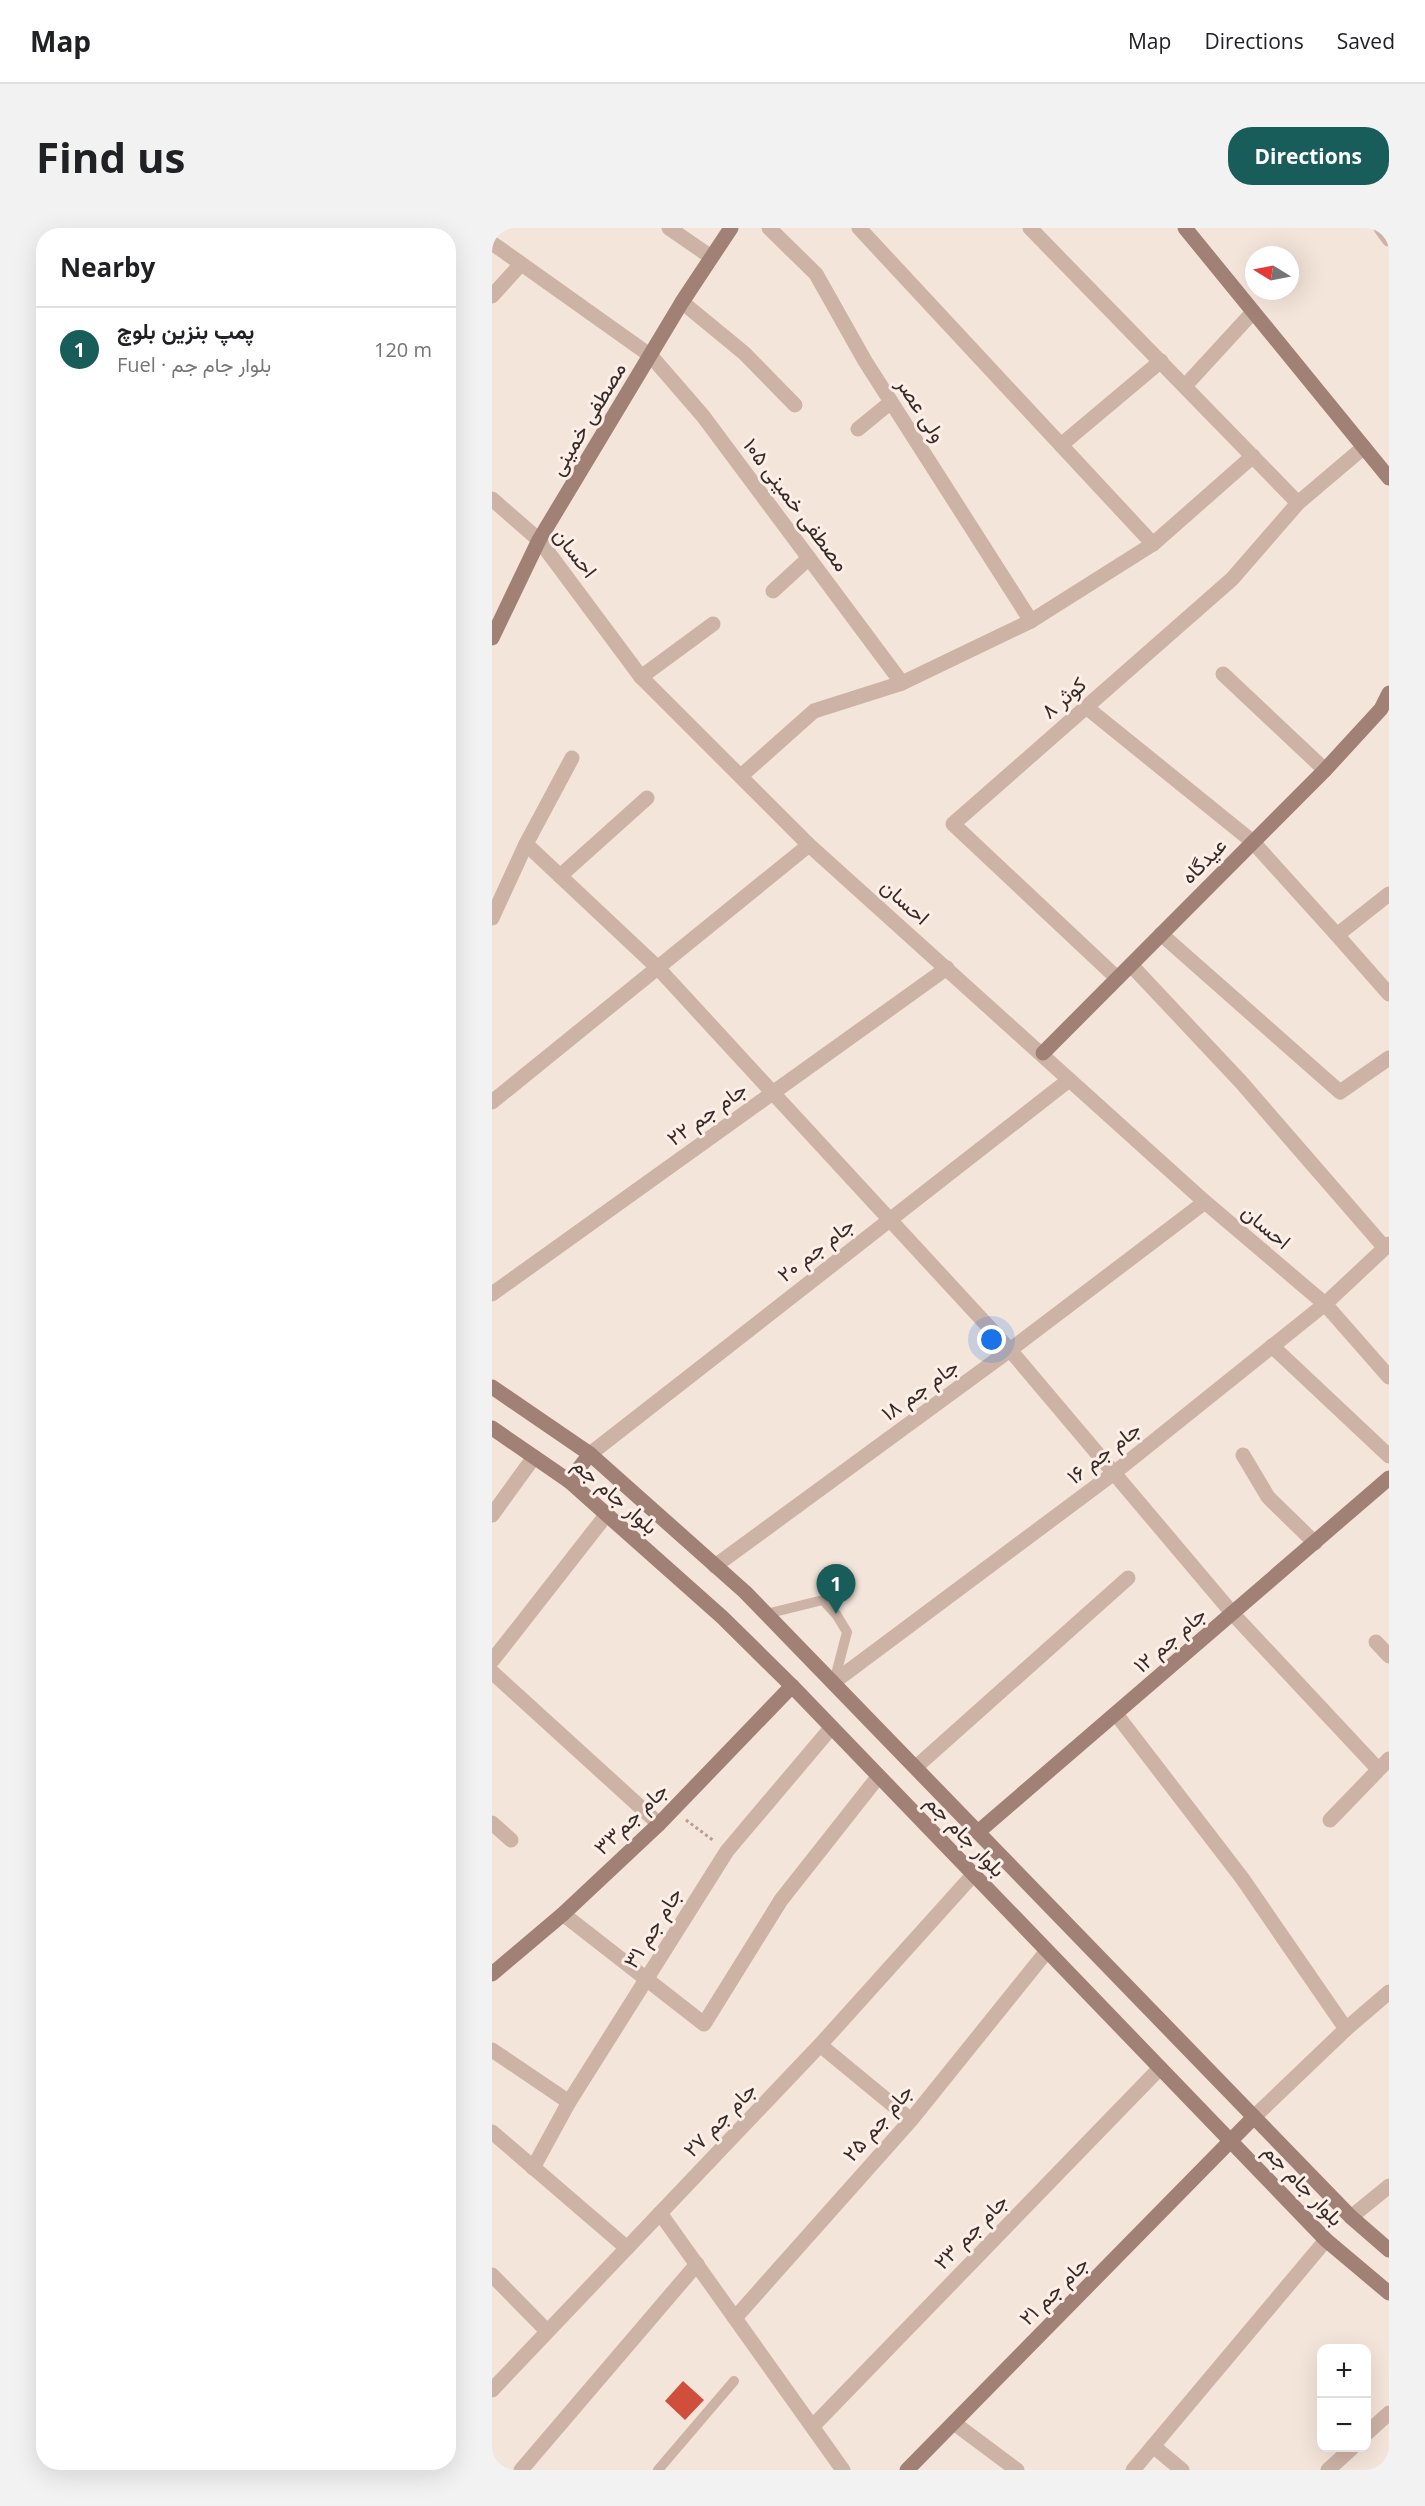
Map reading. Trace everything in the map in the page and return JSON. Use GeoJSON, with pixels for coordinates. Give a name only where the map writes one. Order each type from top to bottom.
{"type":"FeatureCollection","features":[{"type":"Feature","properties":{"kind":"street"},"geometry":{"type":"LineString","coordinates":[[669,228],[711,257]]}},
{"type":"Feature","properties":{"kind":"street","name":"مصطفی خمینی"},"geometry":{"type":"LineString","coordinates":[[492,638],[539,540],[682,302],[731,228]]}},
{"type":"Feature","properties":{"kind":"street","name":"ولی عصر"},"geometry":{"type":"LineString","coordinates":[[769,228],[816,274],[864,362],[1030,621]]}},
{"type":"Feature","properties":{"kind":"street"},"geometry":{"type":"LineString","coordinates":[[860,228],[1153,544]]}},
{"type":"Feature","properties":{"kind":"street"},"geometry":{"type":"LineString","coordinates":[[1030,228],[1298,503]]}},
{"type":"Feature","properties":{"kind":"street"},"geometry":{"type":"LineString","coordinates":[[1185,228],[1389,478]]}},
{"type":"Feature","properties":{"kind":"street"},"geometry":{"type":"LineString","coordinates":[[1381,228],[1389,239]]}},
{"type":"Feature","properties":{"kind":"street","name":"مصطفی خمینی ۱۰۵"},"geometry":{"type":"LineString","coordinates":[[492,243],[651,356],[703,416],[903,683]]}},
{"type":"Feature","properties":{"kind":"street"},"geometry":{"type":"LineString","coordinates":[[492,296],[521,264]]}},
{"type":"Feature","properties":{"kind":"street"},"geometry":{"type":"LineString","coordinates":[[682,302],[744,353],[795,405]]}},
{"type":"Feature","properties":{"kind":"street"},"geometry":{"type":"LineString","coordinates":[[1185,386],[1253,312]]}},
{"type":"Feature","properties":{"kind":"street"},"geometry":{"type":"LineString","coordinates":[[1061,446],[1161,361]]}},
{"type":"Feature","properties":{"kind":"street"},"geometry":{"type":"LineString","coordinates":[[858,429],[891,402]]}},
{"type":"Feature","properties":{"kind":"street","name":"کوثر ۸"},"geometry":{"type":"LineString","coordinates":[[1117,978],[953,824],[1232,579],[1298,503],[1364,447]]}},
{"type":"Feature","properties":{"kind":"street"},"geometry":{"type":"LineString","coordinates":[[741,776],[814,711],[903,683],[1030,621],[1153,544],[1253,456]]}},
{"type":"Feature","properties":{"kind":"street","name":"احسان"},"geometry":{"type":"LineString","coordinates":[[492,499],[539,540],[642,677],[809,845],[1043,1053],[1069,1080],[1205,1202],[1325,1304],[1389,1377]]}},
{"type":"Feature","properties":{"kind":"street"},"geometry":{"type":"LineString","coordinates":[[773,591],[809,558]]}},
{"type":"Feature","properties":{"kind":"street"},"geometry":{"type":"LineString","coordinates":[[642,677],[713,624]]}},
{"type":"Feature","properties":{"kind":"street"},"geometry":{"type":"LineString","coordinates":[[1223,674],[1324,770]]}},
{"type":"Feature","properties":{"kind":"street","name":"عیدگاه"},"geometry":{"type":"LineString","coordinates":[[1043,1053],[1324,770],[1381,709],[1389,693]]}},
{"type":"Feature","properties":{"kind":"street"},"geometry":{"type":"LineString","coordinates":[[1086,707],[1253,842],[1389,994]]}},
{"type":"Feature","properties":{"kind":"street"},"geometry":{"type":"LineString","coordinates":[[492,918],[526,844],[572,758]]}},
{"type":"Feature","properties":{"kind":"street"},"geometry":{"type":"LineString","coordinates":[[560,876],[648,798]]}},
{"type":"Feature","properties":{"kind":"street"},"geometry":{"type":"LineString","coordinates":[[526,844],[658,968],[1010,1350],[1233,1614],[1384,1764],[1330,1820]]}},
{"type":"Feature","properties":{"kind":"street"},"geometry":{"type":"LineString","coordinates":[[492,1102],[809,845]]}},
{"type":"Feature","properties":{"kind":"street"},"geometry":{"type":"LineString","coordinates":[[1337,935],[1389,894]]}},
{"type":"Feature","properties":{"kind":"street"},"geometry":{"type":"LineString","coordinates":[[1161,934],[1340,1092],[1389,1058]]}},
{"type":"Feature","properties":{"kind":"street"},"geometry":{"type":"LineString","coordinates":[[1131,965],[1241,1082],[1387,1246]]}},
{"type":"Feature","properties":{"kind":"street","name":"جام جم ۲۲"},"geometry":{"type":"LineString","coordinates":[[492,1294],[947,968]]}},
{"type":"Feature","properties":{"kind":"street","name":"جام جم ۲۰"},"geometry":{"type":"LineString","coordinates":[[590,1455],[1069,1080]]}},
{"type":"Feature","properties":{"kind":"street","name":"جام جم ۱۸"},"geometry":{"type":"LineString","coordinates":[[715,1566],[1010,1350],[1205,1202]]}},
{"type":"Feature","properties":{"kind":"street","name":"جام جم ۱۶"},"geometry":{"type":"LineString","coordinates":[[834,1682],[1114,1473],[1325,1304],[1387,1246]]}},
{"type":"Feature","properties":{"kind":"street"},"geometry":{"type":"LineString","coordinates":[[1272,1346],[1389,1456]]}},
{"type":"Feature","properties":{"kind":"street","name":"بلوار جام جم"},"geometry":{"type":"LineString","coordinates":[[492,1387],[590,1455],[766,1614],[1351,2217],[1389,2250]]}},
{"type":"Feature","properties":{"kind":"street","name":"بلوار جام جم"},"geometry":{"type":"LineString","coordinates":[[492,1428],[569,1481],[722,1617],[792,1686],[1326,2240],[1389,2293]]}},
{"type":"Feature","properties":{"kind":"street"},"geometry":{"type":"LineString","coordinates":[[569,1481],[590,1455]]}},
{"type":"Feature","properties":{"kind":"street"},"geometry":{"type":"LineString","coordinates":[[1243,1455],[1268,1497],[1315,1543]]}},
{"type":"Feature","properties":{"kind":"street"},"geometry":{"type":"LineString","coordinates":[[492,1515],[534,1457]]}},
{"type":"Feature","properties":{"kind":"street","name":"جام جم ۱۲"},"geometry":{"type":"LineString","coordinates":[[978,1832],[1389,1478]]}},
{"type":"Feature","properties":{"kind":"street"},"geometry":{"type":"LineString","coordinates":[[492,1661],[607,1514]]}},
{"type":"Feature","properties":{"kind":"street"},"geometry":{"type":"LineString","coordinates":[[916,1767],[1128,1578]]}},
{"type":"Feature","properties":{"kind":"street"},"geometry":{"type":"LineString","coordinates":[[1376,1642],[1389,1656]]}},
{"type":"Feature","properties":{"kind":"street"},"geometry":{"type":"LineString","coordinates":[[492,1672],[659,1824]]}},
{"type":"Feature","properties":{"kind":"street","name":"جام جم۳۳"},"geometry":{"type":"LineString","coordinates":[[492,1974],[563,1914],[659,1824],[792,1686]]}},
{"type":"Feature","properties":{"kind":"street"},"geometry":{"type":"LineString","coordinates":[[1116,1714],[1242,1878],[1346,2029]]}},
{"type":"Feature","properties":{"kind":"street","name":"جام جم ۳۱"},"geometry":{"type":"LineString","coordinates":[[533,2168],[569,2102],[726,1851],[831,1728]]}},
{"type":"Feature","properties":{"kind":"street"},"geometry":{"type":"LineString","coordinates":[[563,1914],[704,2024],[781,1900],[878,1777]]}},
{"type":"Feature","properties":{"kind":"street"},"geometry":{"type":"LineString","coordinates":[[492,1823],[512,1840]]}},
{"type":"Feature","properties":{"kind":"street","name":"جام جم ۲۷"},"geometry":{"type":"LineString","coordinates":[[492,2390],[820,2045],[974,1875]]}},
{"type":"Feature","properties":{"kind":"street","name":"جام جم ۲۵"},"geometry":{"type":"LineString","coordinates":[[735,2318],[911,2120],[1047,1951]]}},
{"type":"Feature","properties":{"kind":"street"},"geometry":{"type":"LineString","coordinates":[[1254,2117],[1346,2029],[1389,1992]]}},
{"type":"Feature","properties":{"kind":"street"},"geometry":{"type":"LineString","coordinates":[[820,2045],[911,2120]]}},
{"type":"Feature","properties":{"kind":"street"},"geometry":{"type":"LineString","coordinates":[[492,2050],[569,2102]]}},
{"type":"Feature","properties":{"kind":"street","name":"جام جم ۲۳"},"geometry":{"type":"LineString","coordinates":[[813,2426],[1160,2068]]}},
{"type":"Feature","properties":{"kind":"street","name":"جام جم ۲۱"},"geometry":{"type":"LineString","coordinates":[[907,2470],[1254,2117]]}},
{"type":"Feature","properties":{"kind":"street"},"geometry":{"type":"LineString","coordinates":[[492,2132],[627,2248]]}},
{"type":"Feature","properties":{"kind":"street"},"geometry":{"type":"LineString","coordinates":[[1351,2217],[1389,2186]]}},
{"type":"Feature","properties":{"kind":"street"},"geometry":{"type":"LineString","coordinates":[[660,2213],[843,2470]]}},
{"type":"Feature","properties":{"kind":"street"},"geometry":{"type":"LineString","coordinates":[[1133,2470],[1326,2240]]}},
{"type":"Feature","properties":{"kind":"street"},"geometry":{"type":"LineString","coordinates":[[521,2470],[697,2264]]}},
{"type":"Feature","properties":{"kind":"street"},"geometry":{"type":"LineString","coordinates":[[492,2275],[548,2331]]}},
{"type":"Feature","properties":{"kind":"street"},"geometry":{"type":"LineString","coordinates":[[1371,2429],[1389,2413]]}},
{"type":"Feature","properties":{"kind":"street"},"geometry":{"type":"LineString","coordinates":[[954,2423],[1017,2470]]}},
{"type":"Feature","properties":{"kind":"street"},"geometry":{"type":"LineString","coordinates":[[1153,2446],[1182,2470]]}},
{"type":"Feature","properties":{"kind":"street"},"geometry":{"type":"LineString","coordinates":[[1328,2470],[1348,2452]]}},
{"type":"Feature","properties":{"kind":"lane"},"geometry":{"type":"LineString","coordinates":[[766,1614],[823,1600],[836,1614],[847,1632],[834,1682]]}},
{"type":"Feature","properties":{"kind":"lane"},"geometry":{"type":"LineString","coordinates":[[658,2470],[734,2382]]}},
{"type":"Feature","properties":{"kind":"path"},"geometry":{"type":"LineString","coordinates":[[672,1810],[726,1851]]}},
{"type":"Feature","properties":{"kind":"building"},"geometry":{"type":"Polygon","coordinates":[[[683,2381],[704,2400],[685,2420],[665,2401],[683,2381]]]}},
{"type":"Feature","properties":{"kind":"place","name":"پمپ بنزین بلوچ"},"geometry":{"type":"Point","coordinates":[836,1614]}}]}
